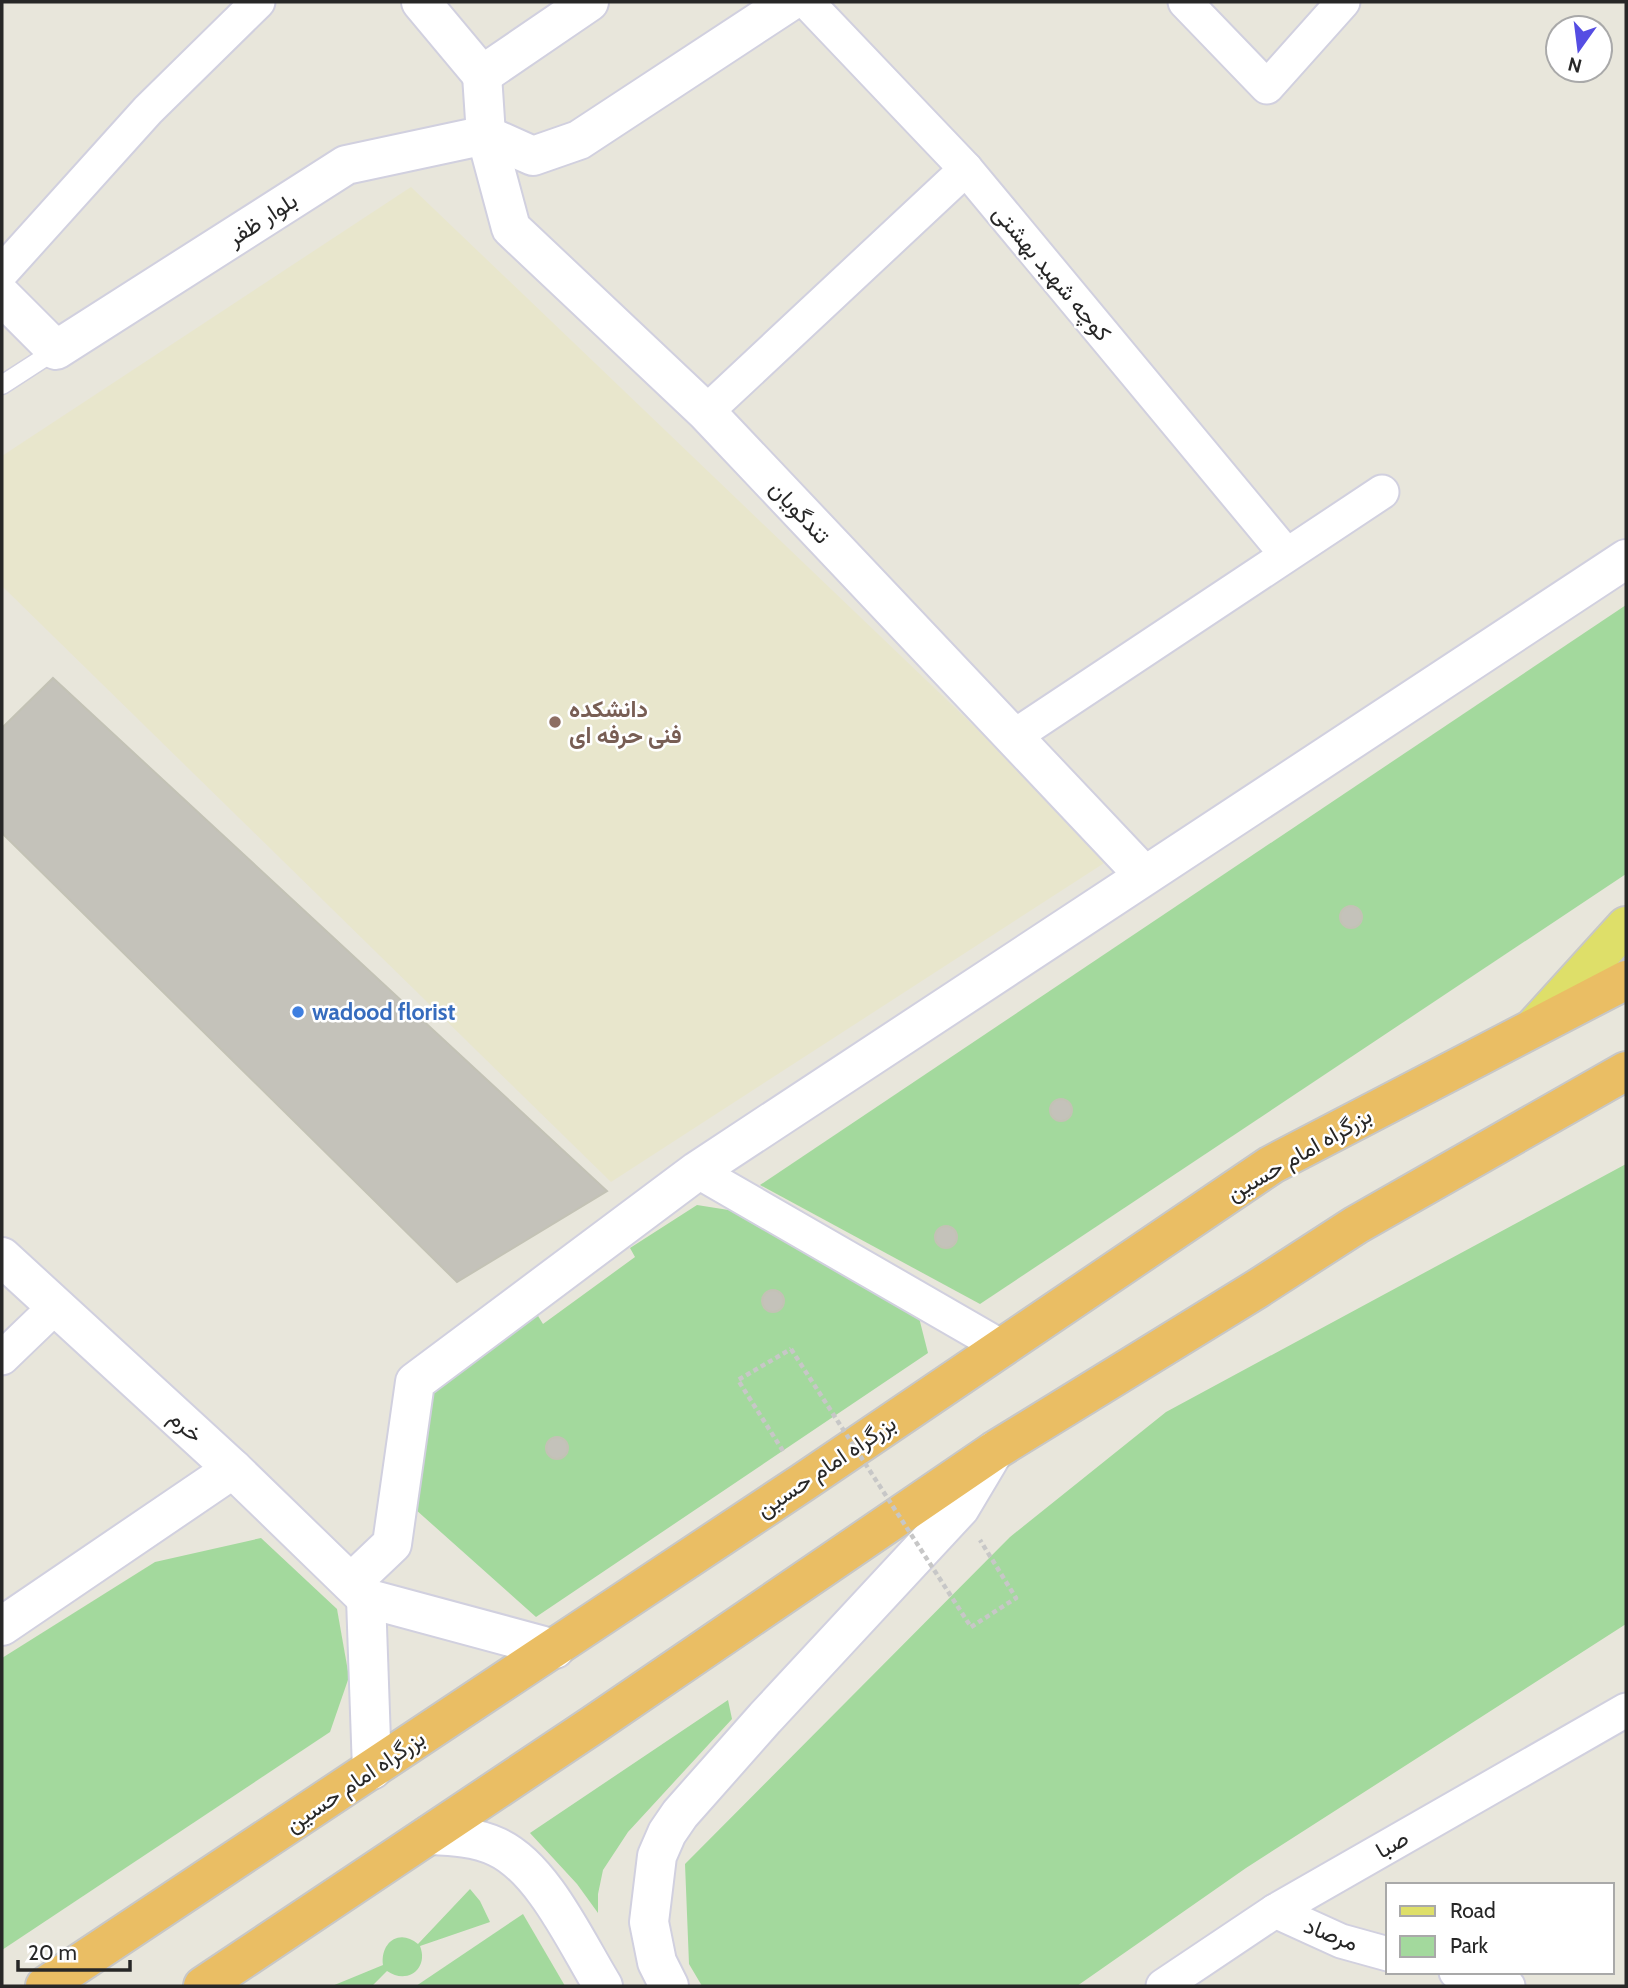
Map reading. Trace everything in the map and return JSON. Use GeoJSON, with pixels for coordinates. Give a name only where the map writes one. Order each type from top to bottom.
{"type":"FeatureCollection","features":[{"type":"Feature","properties":{"kind":"highway","name":"بزرگراه امام حسین"},"geometry":{"type":"LineString","coordinates":[[45,1986],[555,1649],[1271,1164],[1626,980]]}},
{"type":"Feature","properties":{"kind":"highway"},"geometry":{"type":"LineString","coordinates":[[203,1986],[994,1451],[1356,1225],[1626,1071]]}},
{"type":"Feature","properties":{"kind":"main road"},"geometry":{"type":"LineString","coordinates":[[1531,1030],[1626,926]]}},
{"type":"Feature","properties":{"kind":"street"},"geometry":{"type":"LineString","coordinates":[[2,272],[148,110],[258,2]]}},
{"type":"Feature","properties":{"kind":"street"},"geometry":{"type":"LineString","coordinates":[[421,2],[482,75],[486,135],[533,156],[579,140],[789,2]]}},
{"type":"Feature","properties":{"kind":"street"},"geometry":{"type":"LineString","coordinates":[[482,75],[589,2]]}},
{"type":"Feature","properties":{"kind":"street","name":"کوچه شهید بهشتی"},"geometry":{"type":"LineString","coordinates":[[807,2],[966,169],[1286,554]]}},
{"type":"Feature","properties":{"kind":"street"},"geometry":{"type":"LineString","coordinates":[[1185,2],[1266,87],[1343,2]]}},
{"type":"Feature","properties":{"kind":"street","name":"بلوار ظفر"},"geometry":{"type":"LineString","coordinates":[[56,349],[346,165],[486,135]]}},
{"type":"Feature","properties":{"kind":"street","name":"تندگویان"},"geometry":{"type":"LineString","coordinates":[[486,135],[511,228],[706,412],[1144,875]]}},
{"type":"Feature","properties":{"kind":"street"},"geometry":{"type":"LineString","coordinates":[[706,412],[966,169]]}},
{"type":"Feature","properties":{"kind":"street"},"geometry":{"type":"LineString","coordinates":[[2,296],[56,349]]}},
{"type":"Feature","properties":{"kind":"street"},"geometry":{"type":"LineString","coordinates":[[1013,737],[1382,492]]}},
{"type":"Feature","properties":{"kind":"street"},"geometry":{"type":"LineString","coordinates":[[372,1770],[358,1590],[391,1544],[415,1382],[697,1171],[1626,559]]}},
{"type":"Feature","properties":{"kind":"street"},"geometry":{"type":"LineString","coordinates":[[697,1171],[1002,1347]]}},
{"type":"Feature","properties":{"kind":"street","name":"خرم"},"geometry":{"type":"LineString","coordinates":[[2,1257],[233,1469],[358,1590]]}},
{"type":"Feature","properties":{"kind":"street"},"geometry":{"type":"LineString","coordinates":[[2,1358],[55,1307]]}},
{"type":"Feature","properties":{"kind":"street"},"geometry":{"type":"LineString","coordinates":[[669,1986],[657,1962],[649,1922],[657,1856],[667,1833],[680,1814],[765,1718],[960,1508],[994,1451]]}},
{"type":"Feature","properties":{"kind":"street"},"geometry":{"type":"LineString","coordinates":[[2,1626],[233,1469]]}},
{"type":"Feature","properties":{"kind":"street"},"geometry":{"type":"LineString","coordinates":[[358,1590],[555,1649]]}},
{"type":"Feature","properties":{"kind":"street","name":"صبا"},"geometry":{"type":"LineString","coordinates":[[1163,1986],[1275,1911],[1626,1710]]}},
{"type":"Feature","properties":{"kind":"street"},"geometry":{"type":"LineString","coordinates":[[429,1835],[467,1838],[496,1847],[524,1864],[541,1885],[603,1986]]}},
{"type":"Feature","properties":{"kind":"street","name":"مرصاد"},"geometry":{"type":"LineString","coordinates":[[1275,1911],[1341,1941],[1386,1953]]}},
{"type":"Feature","properties":{"kind":"street"},"geometry":{"type":"LineString","coordinates":[[1463,1974],[1508,1986]]}},
{"type":"Feature","properties":{"kind":"lane"},"geometry":{"type":"LineString","coordinates":[[2,385],[56,349]]}},
{"type":"Feature","properties":{"kind":"path"},"geometry":{"type":"LineString","coordinates":[[802,1483],[738,1380],[792,1349],[971,1627],[1016,1598],[960,1508]]}},
{"type":"Feature","properties":{"kind":"shaded area","name":"دانشکده فنی حرفه ای"},"geometry":{"type":"Polygon","coordinates":[[[411,187],[1112,858],[611,1182],[2,586],[2,456],[411,187]]]}},
{"type":"Feature","properties":{"kind":"green space"},"geometry":{"type":"Polygon","coordinates":[[[1626,605],[1626,874],[980,1304],[760,1185],[1626,605]]]}},
{"type":"Feature","properties":{"kind":"green space"},"geometry":{"type":"Polygon","coordinates":[[[1626,1164],[1626,1624],[1246,1868],[1077,1986],[702,1986],[689,1964],[685,1864],[1010,1537],[1166,1412],[1626,1164]]]}},
{"type":"Feature","properties":{"kind":"green space"},"geometry":{"type":"Polygon","coordinates":[[[697,1205],[760,1215],[915,1302],[928,1353],[536,1617],[415,1509],[431,1381],[535,1311],[543,1324],[635,1257],[630,1248],[697,1205]]]}},
{"type":"Feature","properties":{"kind":"green space"},"geometry":{"type":"Polygon","coordinates":[[[261,1538],[337,1609],[349,1677],[330,1732],[2,1950],[2,1658],[155,1562],[261,1538]]]}},
{"type":"Feature","properties":{"kind":"green space"},"geometry":{"type":"Polygon","coordinates":[[[728,1700],[732,1719],[628,1832],[603,1870],[598,1894],[598,1913],[577,1884],[530,1833],[728,1700]]]}},
{"type":"Feature","properties":{"kind":"green space"},"geometry":{"type":"Polygon","coordinates":[[[470,1889],[480,1901],[490,1922],[420,1946],[422,1954],[419,1968],[409,1975],[395,1975],[387,1971],[372,1986],[332,1986],[383,1965],[385,1950],[393,1940],[405,1937],[418,1944],[470,1889]]]}},
{"type":"Feature","properties":{"kind":"green space"},"geometry":{"type":"Polygon","coordinates":[[[523,1914],[565,1986],[416,1986],[523,1914]]]}},
{"type":"Feature","properties":{"kind":"building","name":"wadood florist"},"geometry":{"type":"Polygon","coordinates":[[[53,678],[607,1191],[457,1282],[2,833],[2,728],[53,678]]]}},
{"type":"Feature","properties":{"kind":"building"},"geometry":{"type":"Polygon","coordinates":[[[1351,906],[1359,909],[1362,917],[1359,925],[1351,928],[1343,925],[1340,917],[1343,909],[1351,906]]]}},
{"type":"Feature","properties":{"kind":"building"},"geometry":{"type":"Polygon","coordinates":[[[1061,1099],[1069,1102],[1072,1110],[1069,1118],[1061,1121],[1053,1118],[1050,1110],[1053,1102],[1061,1099]]]}},
{"type":"Feature","properties":{"kind":"building"},"geometry":{"type":"Polygon","coordinates":[[[946,1226],[954,1229],[957,1237],[954,1245],[946,1248],[938,1245],[935,1237],[938,1229],[946,1226]]]}},
{"type":"Feature","properties":{"kind":"building"},"geometry":{"type":"Polygon","coordinates":[[[773,1290],[781,1293],[784,1301],[781,1309],[773,1312],[765,1309],[762,1301],[765,1293],[773,1290]]]}},
{"type":"Feature","properties":{"kind":"building"},"geometry":{"type":"Polygon","coordinates":[[[557,1437],[565,1440],[568,1448],[565,1456],[557,1459],[549,1456],[546,1448],[549,1440],[557,1437]]]}},
{"type":"Feature","properties":{"kind":"place","name":"دانشکده فنی حرفه ای"},"geometry":{"type":"Point","coordinates":[555,722]}},
{"type":"Feature","properties":{"kind":"place","name":"wadood florist"},"geometry":{"type":"Point","coordinates":[298,1012]}}]}
